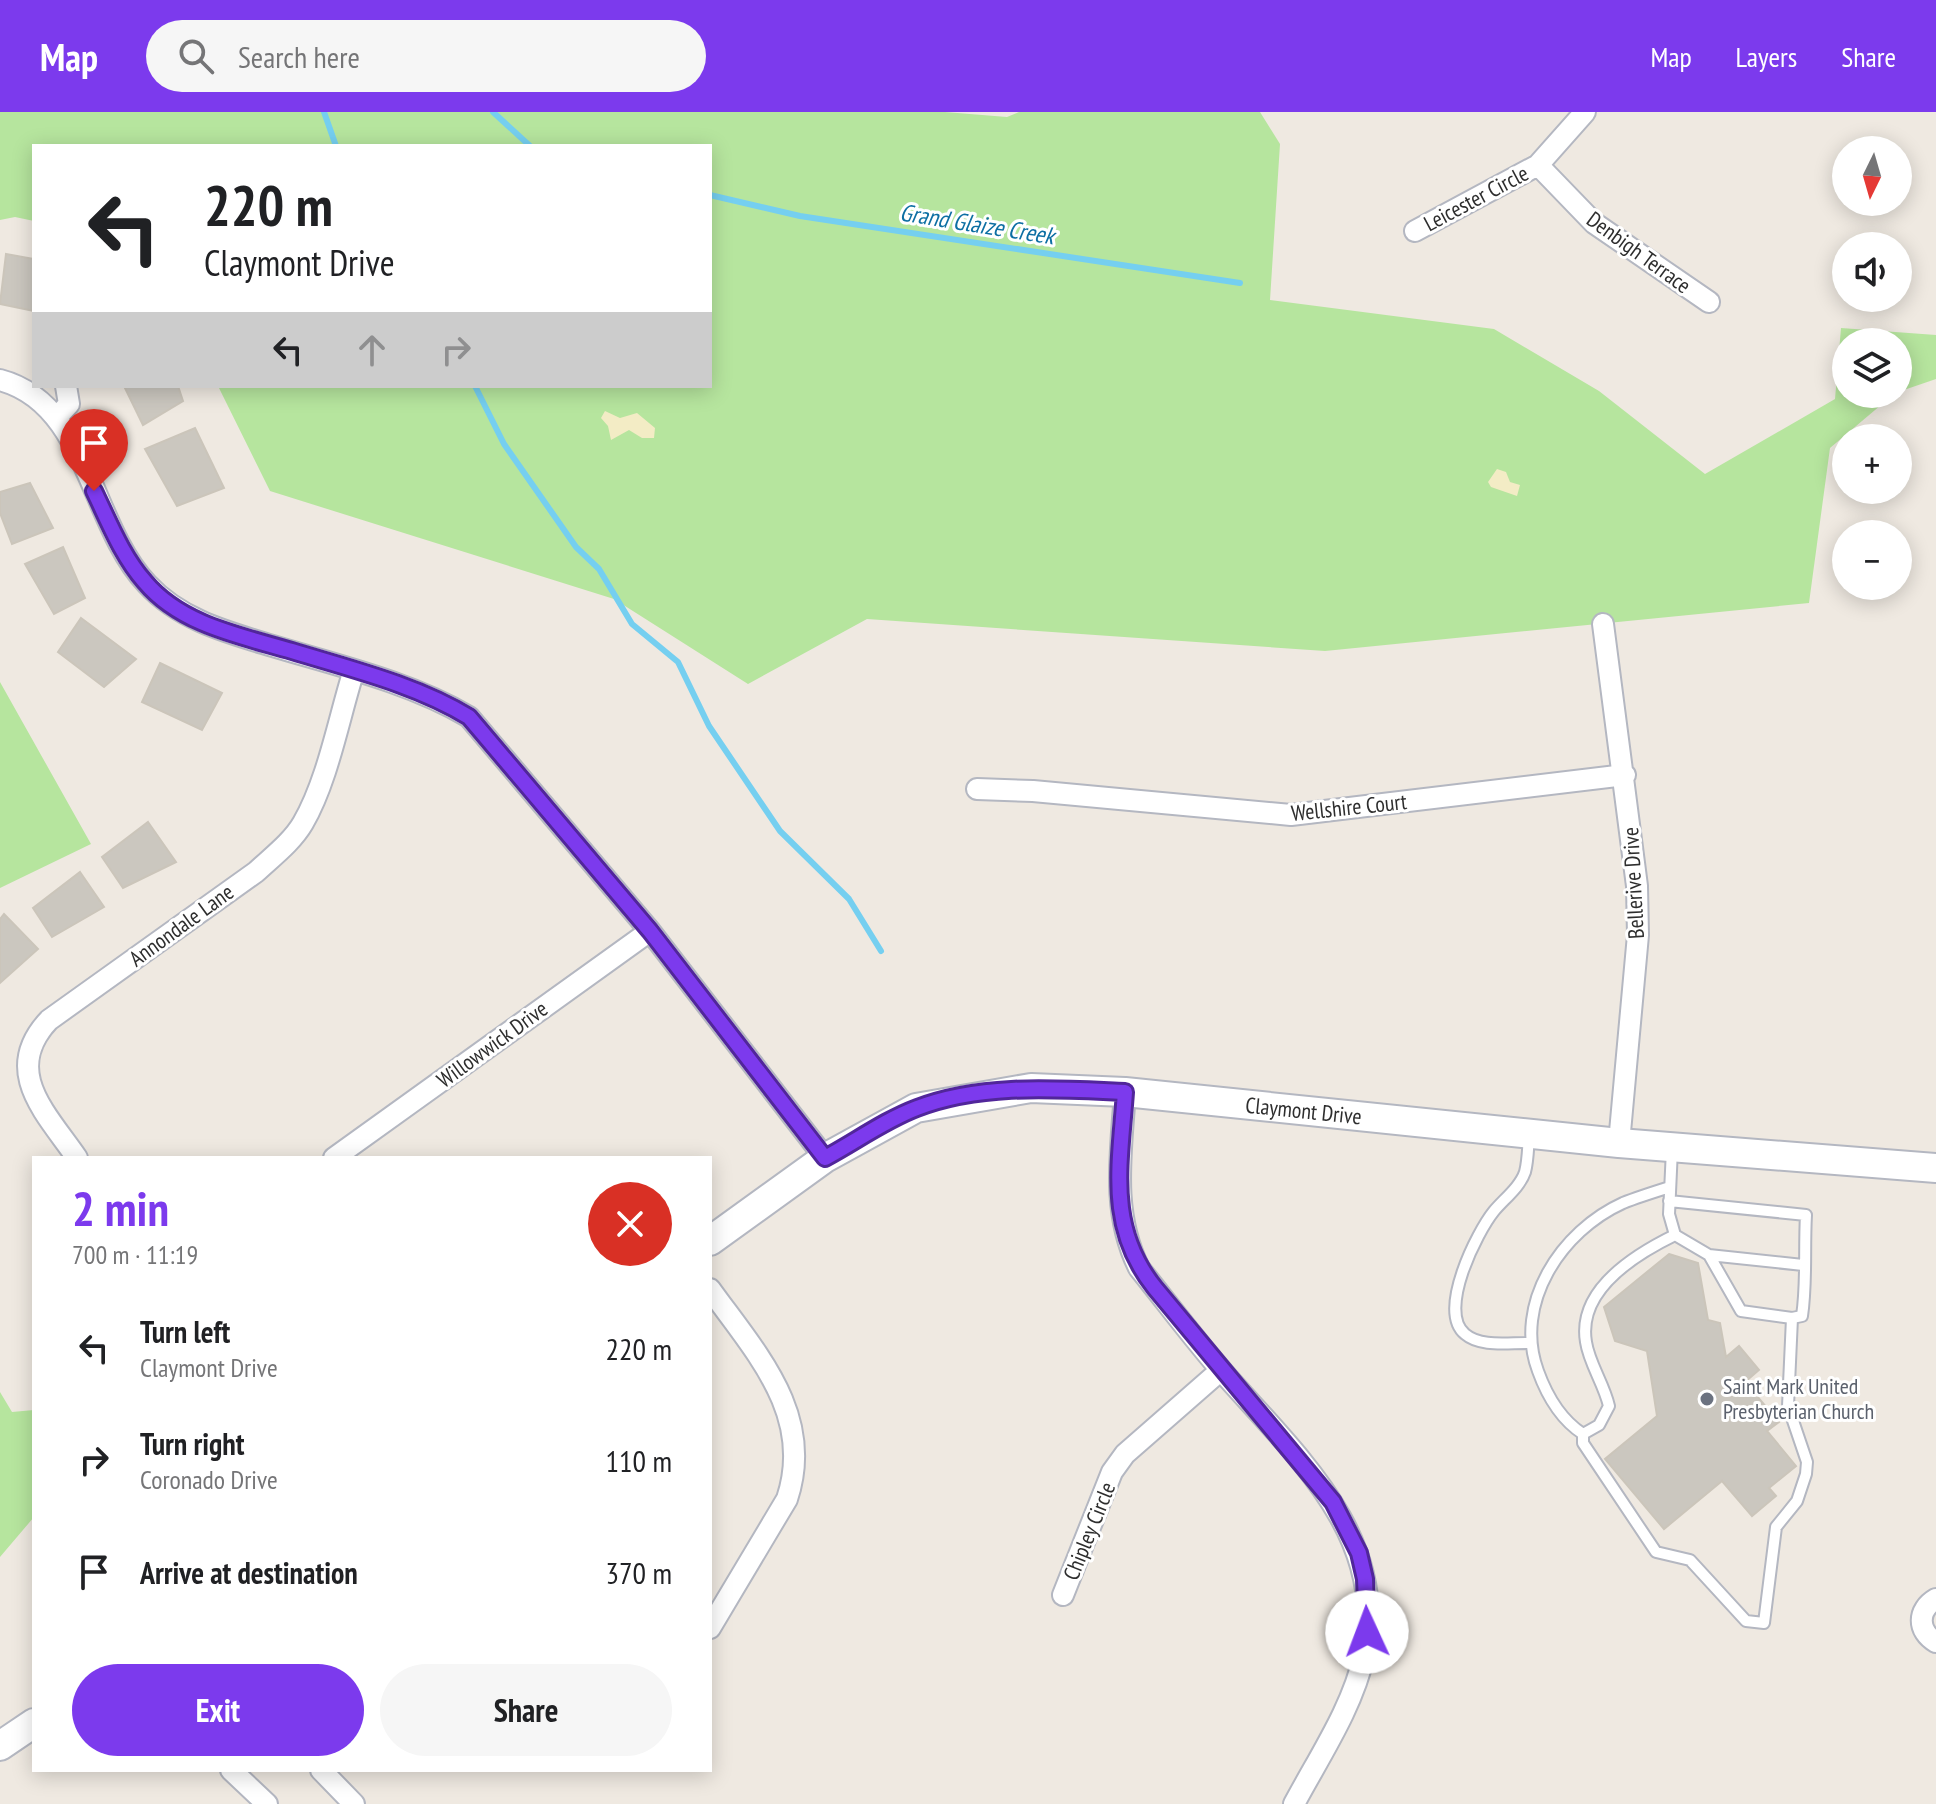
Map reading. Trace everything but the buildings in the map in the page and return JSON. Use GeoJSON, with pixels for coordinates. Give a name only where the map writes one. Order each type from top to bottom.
{"type":"FeatureCollection","features":[{"type":"Feature","properties":{"kind":"street"},"geometry":{"type":"LineString","coordinates":[[1538,165],[1585,112]]}},
{"type":"Feature","properties":{"kind":"street","name":"Leicester Circle"},"geometry":{"type":"LineString","coordinates":[[1415,231],[1538,165]]}},
{"type":"Feature","properties":{"kind":"street","name":"Denbigh Terrace"},"geometry":{"type":"LineString","coordinates":[[1538,165],[1594,223],[1709,302]]}},
{"type":"Feature","properties":{"kind":"street"},"geometry":{"type":"LineString","coordinates":[[0,380],[29,383]]}},
{"type":"Feature","properties":{"kind":"street"},"geometry":{"type":"LineString","coordinates":[[33,388],[58,416],[118,542],[146,584],[167,602],[209,625],[354,670],[449,705],[469,717],[650,931],[825,1158]]}},
{"type":"Feature","properties":{"kind":"street"},"geometry":{"type":"LineString","coordinates":[[58,416],[69,404],[66,388]]}},
{"type":"Feature","properties":{"kind":"street","name":"Bellerive Drive"},"geometry":{"type":"LineString","coordinates":[[1603,624],[1625,775],[1636,875],[1638,935],[1619,1143]]}},
{"type":"Feature","properties":{"kind":"street","name":"Annondale Lane"},"geometry":{"type":"LineString","coordinates":[[76,1156],[34,1096],[27,1074],[34,1035],[49,1020],[256,872],[282,848],[302,824],[315,796],[354,670]]}},
{"type":"Feature","properties":{"kind":"street","name":"Wellshire Court"},"geometry":{"type":"LineString","coordinates":[[977,789],[1033,791],[1291,815],[1625,775]]}},
{"type":"Feature","properties":{"kind":"street","name":"Willowwick Drive"},"geometry":{"type":"LineString","coordinates":[[337,1156],[650,931]]}},
{"type":"Feature","properties":{"kind":"street","name":"Claymont Drive"},"geometry":{"type":"LineString","coordinates":[[712,1240],[825,1158],[916,1108],[1031,1088],[1125,1092],[1619,1143],[1936,1168]]}},
{"type":"Feature","properties":{"kind":"street"},"geometry":{"type":"LineString","coordinates":[[1125,1092],[1119,1197],[1130,1250],[1139,1268],[1221,1370],[1333,1502],[1353,1540],[1365,1579],[1367,1632],[1364,1656],[1342,1714],[1294,1804]]}},
{"type":"Feature","properties":{"kind":"street"},"geometry":{"type":"LineString","coordinates":[[712,1292],[778,1383],[792,1426],[795,1451],[794,1477],[787,1499],[712,1625]]}},
{"type":"Feature","properties":{"kind":"street","name":"Chipley Circle"},"geometry":{"type":"LineString","coordinates":[[1063,1595],[1112,1472],[1125,1454],[1221,1370]]}},
{"type":"Feature","properties":{"kind":"street"},"geometry":{"type":"LineString","coordinates":[[1936,1599],[1927,1605],[1921,1618],[1925,1633],[1936,1642]]}},
{"type":"Feature","properties":{"kind":"street"},"geometry":{"type":"LineString","coordinates":[[0,1746],[32,1724]]}},
{"type":"Feature","properties":{"kind":"street"},"geometry":{"type":"LineString","coordinates":[[233,1772],[267,1804]]}},
{"type":"Feature","properties":{"kind":"street"},"geometry":{"type":"LineString","coordinates":[[323,1772],[354,1804]]}},
{"type":"Feature","properties":{"kind":"lane"},"geometry":{"type":"LineString","coordinates":[[1529,1134],[1524,1174],[1482,1228],[1466,1261],[1455,1301],[1457,1322],[1464,1334],[1481,1342],[1531,1343]]}},
{"type":"Feature","properties":{"kind":"lane"},"geometry":{"type":"LineString","coordinates":[[1672,1147],[1669,1201],[1675,1235],[1709,1255],[1803,1265]]}},
{"type":"Feature","properties":{"kind":"lane"},"geometry":{"type":"LineString","coordinates":[[1583,1434],[1571,1426],[1547,1395],[1531,1343],[1530,1326],[1536,1293],[1559,1254],[1582,1229],[1621,1204],[1670,1187]]}},
{"type":"Feature","properties":{"kind":"lane"},"geometry":{"type":"LineString","coordinates":[[1669,1201],[1806,1215],[1803,1265],[1806,1290],[1802,1316],[1792,1318],[1741,1311],[1709,1255]]}},
{"type":"Feature","properties":{"kind":"lane"},"geometry":{"type":"LineString","coordinates":[[1583,1434],[1599,1425],[1609,1406],[1586,1342],[1588,1313],[1607,1280],[1645,1250],[1675,1235]]}},
{"type":"Feature","properties":{"kind":"lane"},"geometry":{"type":"LineString","coordinates":[[1583,1434],[1583,1443],[1592,1459],[1656,1552],[1690,1560],[1746,1621],[1764,1623],[1776,1527],[1797,1501],[1806,1474],[1807,1462],[1788,1406],[1792,1318]]}},
{"type":"Feature","properties":{"kind":"green space"},"geometry":{"type":"Polygon","coordinates":[[[0,112],[945,112],[1007,117],[1019,112],[1260,112],[1280,144],[1270,300],[1494,329],[1599,391],[1705,474],[1832,401],[1832,408],[1877,408],[1858,424],[1832,424],[1832,446],[1809,603],[1325,651],[867,619],[748,684],[614,599],[270,491],[219,388],[712,388],[712,144],[32,144],[32,221],[15,217],[0,220],[0,112]]]}},
{"type":"Feature","properties":{"kind":"green space"},"geometry":{"type":"Polygon","coordinates":[[[1912,333],[1936,335],[1936,379],[1912,387],[1912,333]]]}},
{"type":"Feature","properties":{"kind":"green space"},"geometry":{"type":"Polygon","coordinates":[[[0,682],[91,844],[0,888],[0,682]]]}},
{"type":"Feature","properties":{"kind":"green space"},"geometry":{"type":"Polygon","coordinates":[[[0,1392],[12,1412],[32,1410],[32,1519],[0,1557],[0,1392]]]}},
{"type":"Feature","properties":{"kind":"sand"},"geometry":{"type":"Polygon","coordinates":[[[605,411],[620,418],[637,413],[655,428],[654,438],[642,438],[629,430],[611,440],[608,426],[601,418],[605,411]]]}},
{"type":"Feature","properties":{"kind":"sand"},"geometry":{"type":"Polygon","coordinates":[[[1497,469],[1506,472],[1510,482],[1520,485],[1517,496],[1491,487],[1488,482],[1497,469]]]}},
{"type":"Feature","properties":{"kind":"waterway"},"geometry":{"type":"LineString","coordinates":[[324,112],[335,144]]}},
{"type":"Feature","properties":{"kind":"waterway","name":"Grand Glaize Creek"},"geometry":{"type":"LineString","coordinates":[[493,112],[528,144]]}},
{"type":"Feature","properties":{"kind":"waterway","name":"Grand Glaize Creek"},"geometry":{"type":"LineString","coordinates":[[712,195],[800,216],[1240,283]]}},
{"type":"Feature","properties":{"kind":"waterway"},"geometry":{"type":"LineString","coordinates":[[476,388],[504,444],[576,547],[599,569],[632,624],[678,662],[709,726],[780,831],[849,899],[881,951]]}},
{"type":"Feature","properties":{"kind":"place","name":"Saint Mark United Presbyterian Church"},"geometry":{"type":"Point","coordinates":[1707,1399]}},
{"type":"Feature","properties":{"kind":"route"},"geometry":{"type":"LineString","coordinates":[[94,491],[118,542],[146,584],[185,614],[236,634],[354,670],[449,705],[469,717],[650,931],[825,1158],[916,1108],[944,1101],[1031,1088],[1125,1092],[1119,1197],[1130,1250],[1139,1268],[1221,1370],[1313,1474],[1333,1502],[1359,1553],[1365,1579],[1367,1632]]}}]}
